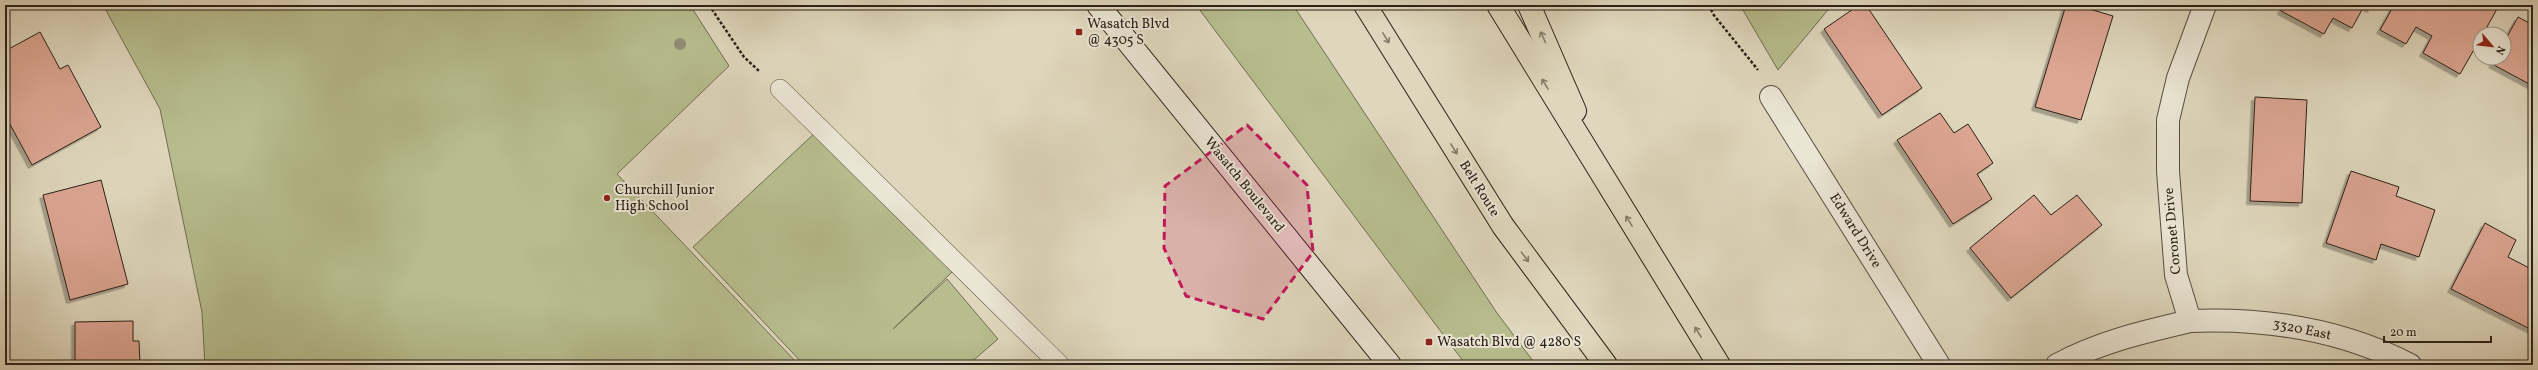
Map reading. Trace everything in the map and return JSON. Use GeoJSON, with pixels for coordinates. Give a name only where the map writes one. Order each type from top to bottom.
{"type":"FeatureCollection","features":[{"type":"Feature","properties":{"kind":"highway","name":"Belt Route"},"geometry":{"type":"LineString","coordinates":[[1365,5],[1502,226],[1606,365]]}},
{"type":"Feature","properties":{"kind":"highway"},"geometry":{"type":"LineString","coordinates":[[1498,5],[1609,189],[1718,365]]}},
{"type":"Feature","properties":{"kind":"highway"},"geometry":{"type":"LineString","coordinates":[[1529,5],[1609,189]]}},
{"type":"Feature","properties":{"kind":"street","name":"Wasatch Boulevard"},"geometry":{"type":"LineString","coordinates":[[1098,5],[1390,365]]}},
{"type":"Feature","properties":{"kind":"street","name":"Coronet Drive"},"geometry":{"type":"LineString","coordinates":[[2190,321],[2176,275],[2168,171],[2168,120],[2178,78],[2205,5]]}},
{"type":"Feature","properties":{"kind":"street","name":"Edward Drive"},"geometry":{"type":"LineString","coordinates":[[1771,97],[1939,365]]}},
{"type":"Feature","properties":{"kind":"street","name":"3320 East"},"geometry":{"type":"LineString","coordinates":[[2190,321],[2238,320],[2272,322],[2314,330],[2355,342],[2410,365]]}},
{"type":"Feature","properties":{"kind":"street"},"geometry":{"type":"LineString","coordinates":[[2057,365],[2079,353],[2120,337],[2190,321]]}},
{"type":"Feature","properties":{"kind":"lane"},"geometry":{"type":"LineString","coordinates":[[780,89],[1060,365]]}},
{"type":"Feature","properties":{"kind":"path"},"geometry":{"type":"LineString","coordinates":[[709,5],[744,57],[780,89]]}},
{"type":"Feature","properties":{"kind":"path"},"geometry":{"type":"LineString","coordinates":[[1709,5],[1713,14],[1757,70],[1771,97]]}},
{"type":"Feature","properties":{"kind":"highlighted area"},"geometry":{"type":"Polygon","coordinates":[[[1247,125],[1307,185],[1313,252],[1263,319],[1186,296],[1164,248],[1165,186],[1247,125]]]}},
{"type":"Feature","properties":{"kind":"green space","name":"Churchill Junior High School"},"geometry":{"type":"Polygon","coordinates":[[[103,5],[690,5],[729,66],[617,174],[799,365],[205,365],[202,312],[160,109],[103,5]]]}},
{"type":"Feature","properties":{"kind":"green space"},"geometry":{"type":"Polygon","coordinates":[[[1196,5],[1293,5],[1497,313],[1536,365],[1466,365],[1196,5]]]}},
{"type":"Feature","properties":{"kind":"green space"},"geometry":{"type":"Polygon","coordinates":[[[1740,5],[1832,5],[1778,70],[1740,5]]]}},
{"type":"Feature","properties":{"kind":"green space"},"geometry":{"type":"Polygon","coordinates":[[[818,130],[952,272],[893,329],[947,279],[998,339],[968,365],[804,365],[693,247],[818,130]]]}},
{"type":"Feature","properties":{"kind":"building"},"geometry":{"type":"Polygon","coordinates":[[[1859,5],[1866,5],[1922,88],[1882,115],[1824,29],[1859,5]]]}},
{"type":"Feature","properties":{"kind":"building"},"geometry":{"type":"Polygon","coordinates":[[[2066,5],[2076,5],[2113,16],[2081,120],[2035,107],[2066,5]]]}},
{"type":"Feature","properties":{"kind":"building"},"geometry":{"type":"Polygon","coordinates":[[[2284,5],[2373,5],[2371,9],[2364,6],[2352,28],[2333,18],[2324,34],[2281,11],[2284,5]]]}},
{"type":"Feature","properties":{"kind":"building"},"geometry":{"type":"Polygon","coordinates":[[[2394,5],[2489,5],[2497,9],[2487,26],[2472,26],[2472,53],[2460,74],[2423,53],[2432,36],[2416,27],[2406,44],[2380,30],[2394,5]]]}},
{"type":"Feature","properties":{"kind":"building"},"geometry":{"type":"Polygon","coordinates":[[[2518,17],[2533,25],[2533,86],[2496,66],[2512,66],[2512,28],[2518,17]]]}},
{"type":"Feature","properties":{"kind":"building"},"geometry":{"type":"Polygon","coordinates":[[[40,32],[60,69],[68,65],[101,127],[32,165],[5,115],[5,51],[40,32]]]}},
{"type":"Feature","properties":{"kind":"building"},"geometry":{"type":"Polygon","coordinates":[[[2255,97],[2307,100],[2302,203],[2250,201],[2255,97]]]}},
{"type":"Feature","properties":{"kind":"building"},"geometry":{"type":"Polygon","coordinates":[[[1940,113],[1954,133],[1968,124],[1993,163],[1977,174],[1992,199],[1953,224],[1897,140],[1940,113]]]}},
{"type":"Feature","properties":{"kind":"building"},"geometry":{"type":"Polygon","coordinates":[[[2351,171],[2399,187],[2396,196],[2435,210],[2419,257],[2381,244],[2376,260],[2326,243],[2351,171]]]}},
{"type":"Feature","properties":{"kind":"building"},"geometry":{"type":"Polygon","coordinates":[[[101,180],[128,284],[70,300],[43,195],[101,180]]]}},
{"type":"Feature","properties":{"kind":"building"},"geometry":{"type":"Polygon","coordinates":[[[2034,195],[2051,215],[2077,195],[2102,225],[2011,298],[1970,248],[2034,195]]]}},
{"type":"Feature","properties":{"kind":"building"},"geometry":{"type":"Polygon","coordinates":[[[2485,223],[2516,240],[2508,257],[2533,270],[2532,330],[2451,289],[2485,223]]]}},
{"type":"Feature","properties":{"kind":"building"},"geometry":{"type":"Polygon","coordinates":[[[133,321],[133,341],[139,341],[140,365],[75,365],[75,322],[133,321]]]}},
{"type":"Feature","properties":{"kind":"place","name":"Wasatch Blvd @ 4305 S"},"geometry":{"type":"Point","coordinates":[1079,32]}},
{"type":"Feature","properties":{"kind":"place","name":"Churchill Junior High School"},"geometry":{"type":"Point","coordinates":[607,198]}},
{"type":"Feature","properties":{"kind":"place","name":"Wasatch Blvd @ 4280 S"},"geometry":{"type":"Point","coordinates":[1429,342]}}]}
